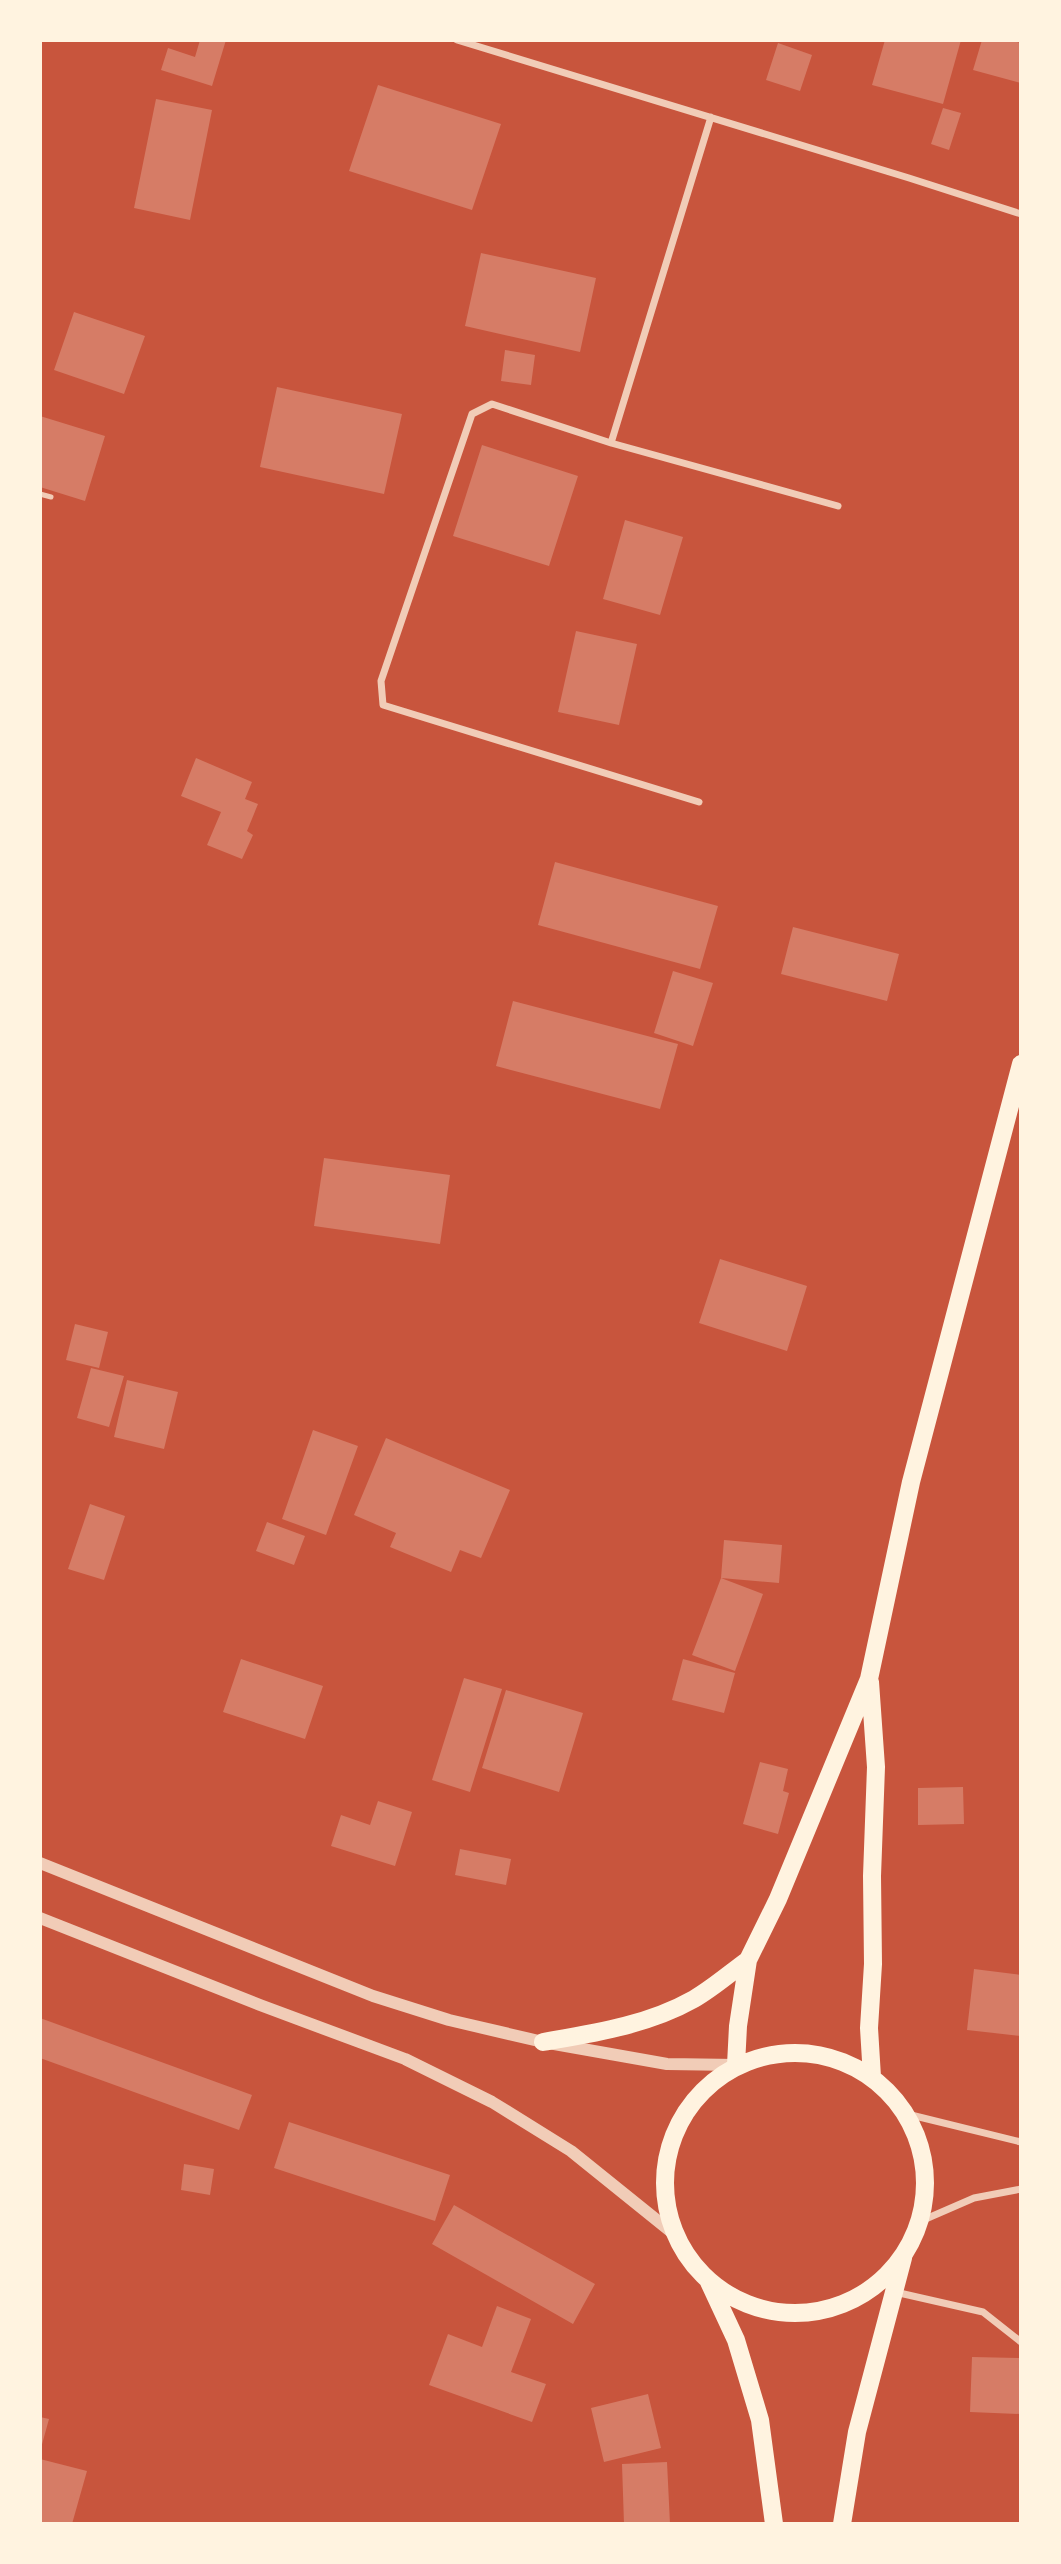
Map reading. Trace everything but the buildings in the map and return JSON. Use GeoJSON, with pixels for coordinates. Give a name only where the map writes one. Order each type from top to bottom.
{"type":"FeatureCollection","features":[{"type":"Feature","properties":{"kind":"main road"},"geometry":{"type":"LineString","coordinates":[[736,2065],[738,2026],[748,1960],[778,1899],[869,1679],[911,1482],[1021,1064]]}},
{"type":"Feature","properties":{"kind":"main road"},"geometry":{"type":"LineString","coordinates":[[869,1679],[876,1767],[872,1876],[873,1964],[869,2028],[872,2077]]}},
{"type":"Feature","properties":{"kind":"main road"},"geometry":{"type":"LineString","coordinates":[[543,2042],[618,2028],[658,2016],[696,1998],[748,1960]]}},
{"type":"Feature","properties":{"kind":"main road"},"geometry":{"type":"LineString","coordinates":[[774,2524],[760,2420],[736,2340],[709,2282],[674,2234],[664,2195],[667,2154],[682,2116],[716,2076],[736,2065],[771,2054],[824,2056],[872,2077],[907,2114],[922,2148],[926,2185],[921,2221],[902,2258],[857,2432],[842,2524]]}},
{"type":"Feature","properties":{"kind":"main road"},"geometry":{"type":"LineString","coordinates":[[709,2282],[740,2301],[775,2312],[811,2312],[846,2303],[877,2284],[902,2258]]}},
{"type":"Feature","properties":{"kind":"street"},"geometry":{"type":"LineString","coordinates":[[457,40],[1021,215]]}},
{"type":"Feature","properties":{"kind":"street"},"geometry":{"type":"LineString","coordinates":[[611,443],[711,117]]}},
{"type":"Feature","properties":{"kind":"street"},"geometry":{"type":"LineString","coordinates":[[699,802],[383,705],[381,681],[472,414],[492,404],[611,443],[838,506]]}},
{"type":"Feature","properties":{"kind":"street"},"geometry":{"type":"LineString","coordinates":[[40,1863],[317,1975],[449,2020],[543,2042],[667,2064],[736,2065]]}},
{"type":"Feature","properties":{"kind":"street"},"geometry":{"type":"LineString","coordinates":[[40,1917],[260,2005],[405,2059],[492,2102],[571,2151],[674,2234]]}},
{"type":"Feature","properties":{"kind":"street"},"geometry":{"type":"LineString","coordinates":[[907,2114],[1021,2142]]}},
{"type":"Feature","properties":{"kind":"street"},"geometry":{"type":"LineString","coordinates":[[921,2221],[974,2199],[1021,2189]]}},
{"type":"Feature","properties":{"kind":"street"},"geometry":{"type":"LineString","coordinates":[[894,2292],[984,2312],[1021,2343]]}},
{"type":"Feature","properties":{"kind":"lane"},"geometry":{"type":"LineString","coordinates":[[40,494],[51,497]]}}]}
